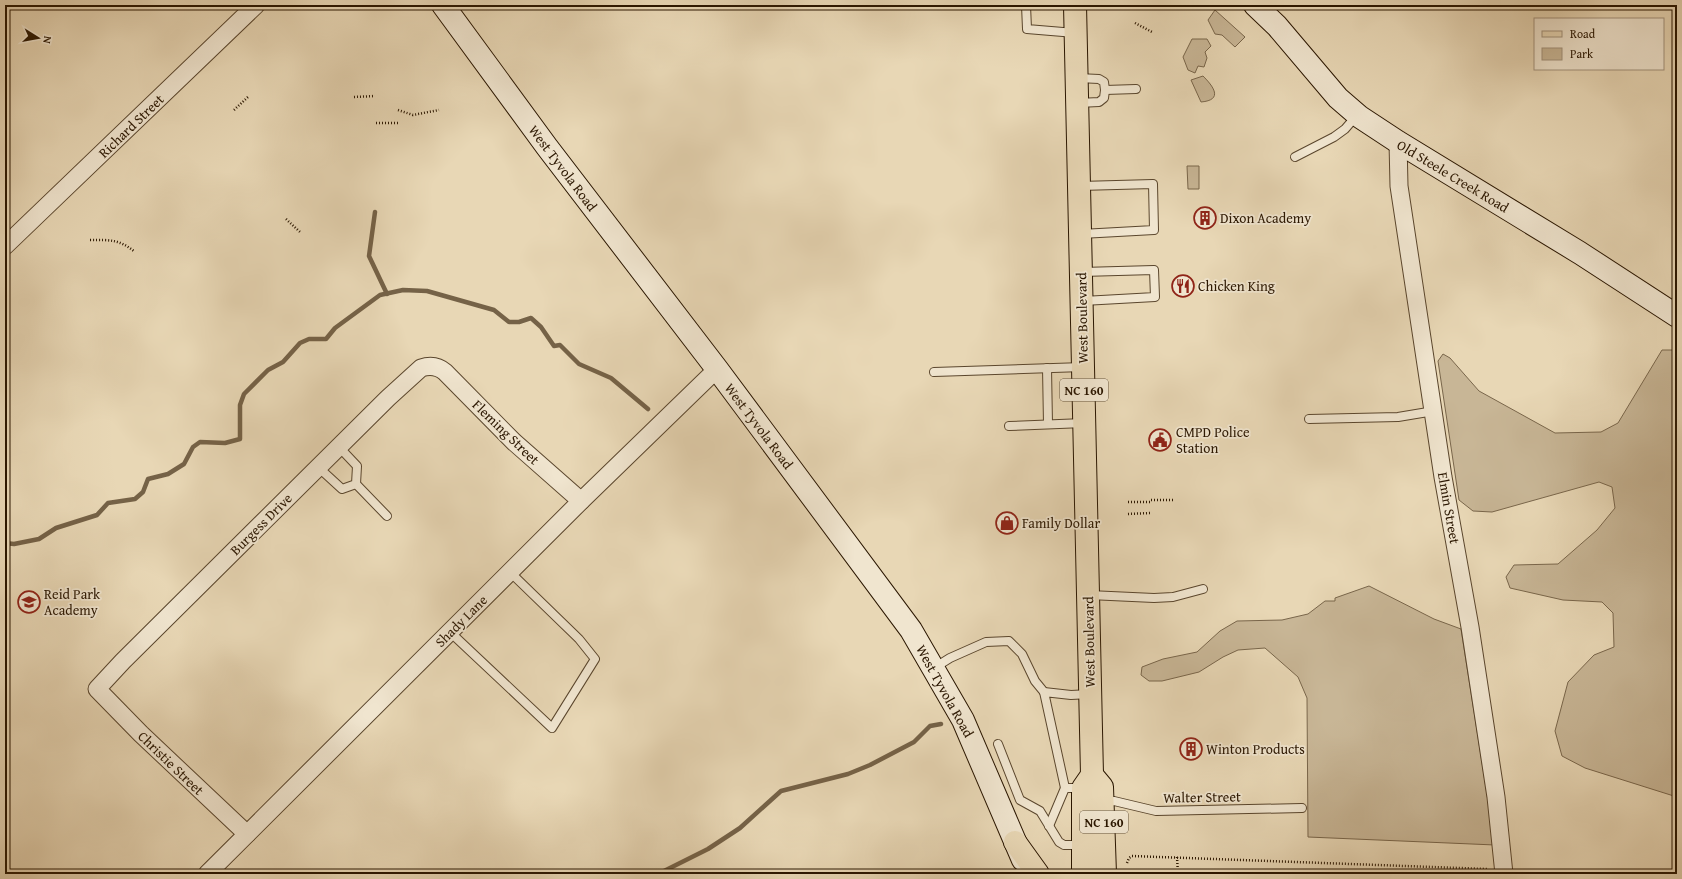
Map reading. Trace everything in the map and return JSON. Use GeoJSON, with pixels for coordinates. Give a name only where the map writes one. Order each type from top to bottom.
{"type":"FeatureCollection","features":[{"type":"Feature","properties":{"kind":"main road","name":"West Boulevard"},"geometry":{"type":"LineString","coordinates":[[1075,5],[1090,694],[1080,784],[1083,874]]}},
{"type":"Feature","properties":{"kind":"main road","name":"NC 160"},"geometry":{"type":"LineString","coordinates":[[1080,784],[1102,787],[1105,874]]}},
{"type":"Feature","properties":{"kind":"main road"},"geometry":{"type":"LineString","coordinates":[[1015,842],[1038,874]]}},
{"type":"Feature","properties":{"kind":"street","name":"Richard Street"},"geometry":{"type":"LineString","coordinates":[[5,246],[256,5]]}},
{"type":"Feature","properties":{"kind":"street","name":"West Tyvola Road"},"geometry":{"type":"LineString","coordinates":[[443,5],[547,147],[716,369],[911,630],[963,720],[1029,874]]}},
{"type":"Feature","properties":{"kind":"street","name":"Old Steele Creek Road"},"geometry":{"type":"LineString","coordinates":[[1256,5],[1277,26],[1338,98],[1357,114],[1398,142],[1580,253],[1677,316]]}},
{"type":"Feature","properties":{"kind":"street","name":"Elmin Street"},"geometry":{"type":"LineString","coordinates":[[1398,142],[1399,186],[1443,477],[1470,627],[1496,797],[1504,874]]}},
{"type":"Feature","properties":{"kind":"street","name":"Burgess Drive"},"geometry":{"type":"LineString","coordinates":[[97,689],[123,661],[388,398],[421,368],[431,366]]}},
{"type":"Feature","properties":{"kind":"street","name":"Fleming Street"},"geometry":{"type":"LineString","coordinates":[[431,366],[440,368],[445,372],[514,442],[581,501]]}},
{"type":"Feature","properties":{"kind":"street","name":"Shady Lane"},"geometry":{"type":"LineString","coordinates":[[207,874],[581,501],[716,369]]}},
{"type":"Feature","properties":{"kind":"street","name":"Christie Street"},"geometry":{"type":"LineString","coordinates":[[97,689],[141,734],[247,834]]}},
{"type":"Feature","properties":{"kind":"lane"},"geometry":{"type":"LineString","coordinates":[[1026,5],[1027,30],[1076,34]]}},
{"type":"Feature","properties":{"kind":"lane"},"geometry":{"type":"LineString","coordinates":[[1077,78],[1099,79],[1104,82],[1105,90],[1104,98],[1099,102],[1078,103]]}},
{"type":"Feature","properties":{"kind":"lane"},"geometry":{"type":"LineString","coordinates":[[1105,90],[1136,89]]}},
{"type":"Feature","properties":{"kind":"lane"},"geometry":{"type":"LineString","coordinates":[[1295,157],[1345,130],[1357,114]]}},
{"type":"Feature","properties":{"kind":"lane"},"geometry":{"type":"LineString","coordinates":[[1080,186],[1153,184],[1154,230],[1080,234]]}},
{"type":"Feature","properties":{"kind":"lane"},"geometry":{"type":"LineString","coordinates":[[1081,272],[1154,270],[1155,297],[1082,302]]}},
{"type":"Feature","properties":{"kind":"lane"},"geometry":{"type":"LineString","coordinates":[[934,372],[1084,367]]}},
{"type":"Feature","properties":{"kind":"lane"},"geometry":{"type":"LineString","coordinates":[[1047,368],[1048,424]]}},
{"type":"Feature","properties":{"kind":"lane"},"geometry":{"type":"LineString","coordinates":[[1309,419],[1398,417],[1434,411]]}},
{"type":"Feature","properties":{"kind":"lane"},"geometry":{"type":"LineString","coordinates":[[1008,426],[1085,423]]}},
{"type":"Feature","properties":{"kind":"lane"},"geometry":{"type":"LineString","coordinates":[[339,447],[357,466],[356,484],[387,516]]}},
{"type":"Feature","properties":{"kind":"lane"},"geometry":{"type":"LineString","coordinates":[[318,467],[342,488],[356,484]]}},
{"type":"Feature","properties":{"kind":"lane"},"geometry":{"type":"LineString","coordinates":[[450,632],[552,728],[595,659],[579,639],[510,572]]}},
{"type":"Feature","properties":{"kind":"lane"},"geometry":{"type":"LineString","coordinates":[[1089,595],[1154,598],[1174,597],[1203,589]]}},
{"type":"Feature","properties":{"kind":"lane"},"geometry":{"type":"LineString","coordinates":[[934,668],[950,658],[986,642],[1009,641],[1022,654],[1036,681],[1044,692],[1080,784],[1049,826]]}},
{"type":"Feature","properties":{"kind":"lane"},"geometry":{"type":"LineString","coordinates":[[1044,692],[1071,695],[1090,694]]}},
{"type":"Feature","properties":{"kind":"lane"},"geometry":{"type":"LineString","coordinates":[[998,744],[1020,800],[1040,811],[1059,842],[1064,845],[1083,845]]}},
{"type":"Feature","properties":{"kind":"lane","name":"Walter Street"},"geometry":{"type":"LineString","coordinates":[[1103,802],[1114,801],[1156,811],[1302,808]]}},
{"type":"Feature","properties":{"kind":"path"},"geometry":{"type":"LineString","coordinates":[[1135,23],[1152,32]]}},
{"type":"Feature","properties":{"kind":"path"},"geometry":{"type":"LineString","coordinates":[[234,110],[249,96]]}},
{"type":"Feature","properties":{"kind":"path"},"geometry":{"type":"LineString","coordinates":[[354,97],[375,96]]}},
{"type":"Feature","properties":{"kind":"path"},"geometry":{"type":"LineString","coordinates":[[398,110],[413,115],[439,110]]}},
{"type":"Feature","properties":{"kind":"path"},"geometry":{"type":"LineString","coordinates":[[376,123],[398,123]]}},
{"type":"Feature","properties":{"kind":"path"},"geometry":{"type":"LineString","coordinates":[[286,219],[300,232]]}},
{"type":"Feature","properties":{"kind":"path"},"geometry":{"type":"LineString","coordinates":[[90,240],[111,240],[119,242],[135,252]]}},
{"type":"Feature","properties":{"kind":"path"},"geometry":{"type":"LineString","coordinates":[[1128,502],[1174,500]]}},
{"type":"Feature","properties":{"kind":"path"},"geometry":{"type":"LineString","coordinates":[[1128,514],[1151,513]]}},
{"type":"Feature","properties":{"kind":"path"},"geometry":{"type":"LineString","coordinates":[[1127,863],[1129,858],[1132,856],[1487,869]]}},
{"type":"Feature","properties":{"kind":"path"},"geometry":{"type":"LineString","coordinates":[[1177,857],[1178,874]]}},
{"type":"Feature","properties":{"kind":"green space"},"geometry":{"type":"Polygon","coordinates":[[[1215,10],[1245,37],[1235,47],[1222,35],[1215,34],[1208,20],[1215,10]]]}},
{"type":"Feature","properties":{"kind":"green space"},"geometry":{"type":"Polygon","coordinates":[[[1192,39],[1207,39],[1211,46],[1205,52],[1207,58],[1204,67],[1198,66],[1195,73],[1188,70],[1183,57],[1192,39]]]}},
{"type":"Feature","properties":{"kind":"green space"},"geometry":{"type":"Polygon","coordinates":[[[1203,76],[1213,88],[1214,96],[1208,101],[1201,102],[1191,80],[1203,76]]]}},
{"type":"Feature","properties":{"kind":"green space"},"geometry":{"type":"Polygon","coordinates":[[[1187,166],[1199,166],[1199,189],[1188,189],[1187,166]]]}},
{"type":"Feature","properties":{"kind":"green space"},"geometry":{"type":"Polygon","coordinates":[[[1662,350],[1677,350],[1677,797],[1585,768],[1562,756],[1555,731],[1568,682],[1594,655],[1614,647],[1613,613],[1602,602],[1563,600],[1510,588],[1506,577],[1514,565],[1558,564],[1597,530],[1615,508],[1612,487],[1599,482],[1492,512],[1473,511],[1459,500],[1438,361],[1443,354],[1450,358],[1479,391],[1555,433],[1601,432],[1618,423],[1662,350]]]}},
{"type":"Feature","properties":{"kind":"green space"},"geometry":{"type":"Polygon","coordinates":[[[1369,586],[1434,619],[1461,629],[1495,845],[1308,837],[1307,698],[1298,677],[1265,648],[1238,650],[1223,657],[1199,672],[1162,681],[1149,681],[1141,675],[1142,667],[1163,659],[1197,652],[1220,631],[1237,621],[1282,620],[1308,614],[1325,601],[1335,601],[1335,598],[1369,586]]]}},
{"type":"Feature","properties":{"kind":"waterway"},"geometry":{"type":"LineString","coordinates":[[375,212],[369,256],[387,294]]}},
{"type":"Feature","properties":{"kind":"waterway"},"geometry":{"type":"LineString","coordinates":[[5,543],[14,544],[39,539],[56,528],[97,515],[108,503],[135,499],[143,492],[148,479],[168,474],[184,464],[193,447],[200,442],[225,443],[240,439],[240,405],[244,394],[268,370],[283,362],[300,343],[309,339],[326,339],[335,328],[380,295],[403,290],[427,291],[494,310],[509,322],[519,322],[531,318],[541,327],[554,346],[560,345],[579,364],[611,378],[648,409]]}},
{"type":"Feature","properties":{"kind":"waterway"},"geometry":{"type":"LineString","coordinates":[[658,874],[708,849],[740,828],[781,791],[848,774],[870,765],[914,742],[930,726],[941,724]]}},
{"type":"Feature","properties":{"kind":"place","name":"Dixon Academy"},"geometry":{"type":"Point","coordinates":[1205,218]}},
{"type":"Feature","properties":{"kind":"place","name":"Chicken King"},"geometry":{"type":"Point","coordinates":[1183,286]}},
{"type":"Feature","properties":{"kind":"place","name":"CMPD Police Station"},"geometry":{"type":"Point","coordinates":[1160,440]}},
{"type":"Feature","properties":{"kind":"place","name":"Family Dollar"},"geometry":{"type":"Point","coordinates":[1007,523]}},
{"type":"Feature","properties":{"kind":"place","name":"Reid Park Academy"},"geometry":{"type":"Point","coordinates":[29,602]}},
{"type":"Feature","properties":{"kind":"place","name":"Winton Products"},"geometry":{"type":"Point","coordinates":[1191,749]}}]}
